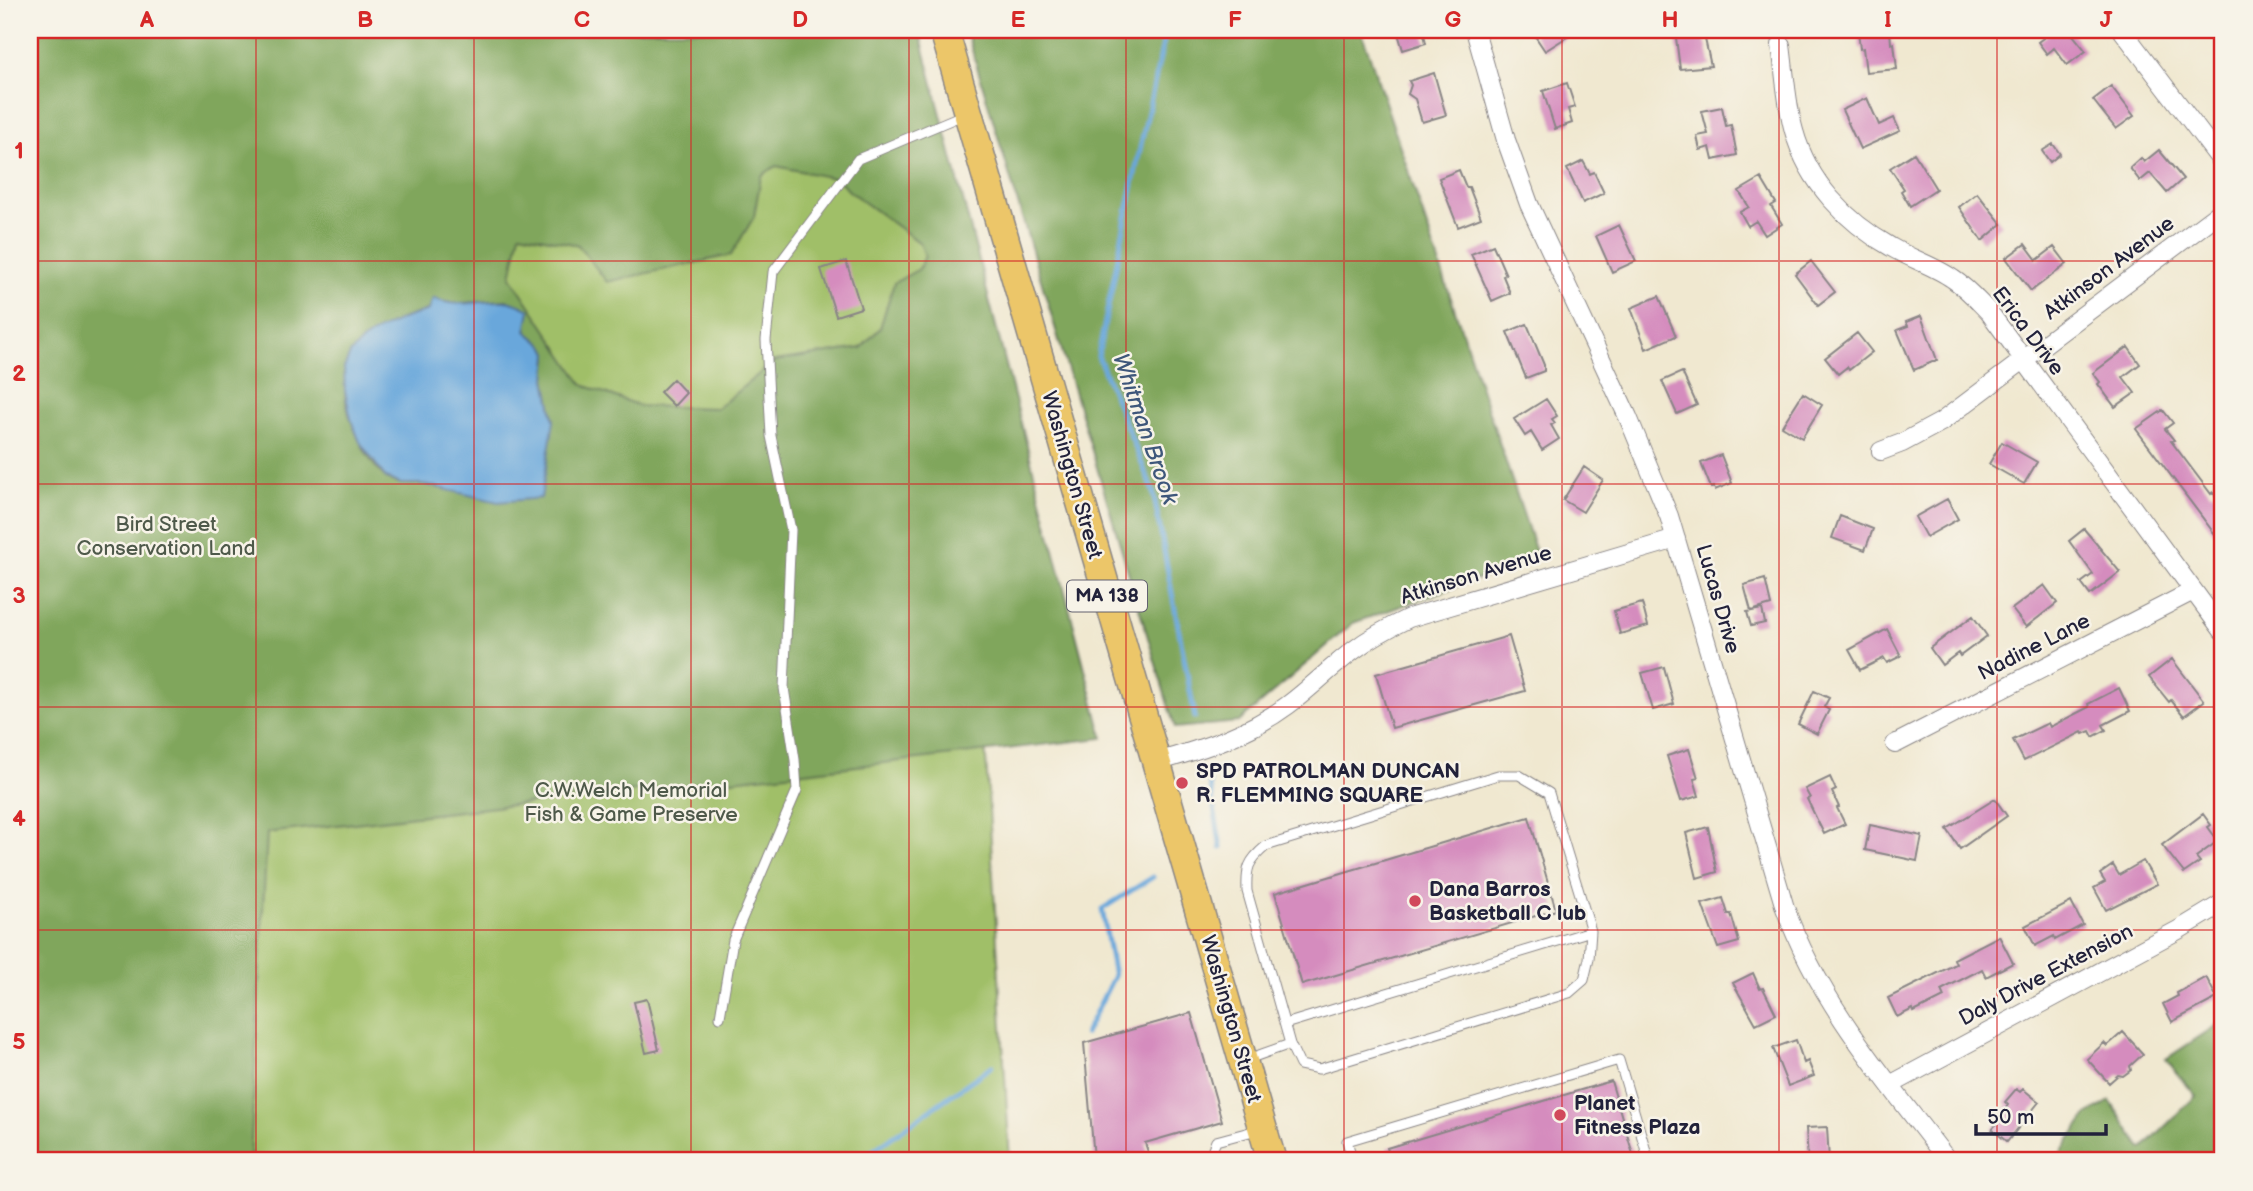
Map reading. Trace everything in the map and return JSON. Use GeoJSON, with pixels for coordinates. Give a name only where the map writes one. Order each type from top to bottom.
{"type":"FeatureCollection","features":[{"type":"Feature","properties":{"kind":"main road","name":"Washington Street"},"geometry":{"type":"LineString","coordinates":[[944,30],[1272,1161]]}},
{"type":"Feature","properties":{"kind":"street","name":"Lucas Drive"},"geometry":{"type":"LineString","coordinates":[[1475,30],[1506,140],[1529,204],[1658,487],[1794,932],[1814,976],[1890,1085],[1948,1161]]}},
{"type":"Feature","properties":{"kind":"street"},"geometry":{"type":"LineString","coordinates":[[2122,30],[2223,163]]}},
{"type":"Feature","properties":{"kind":"street","name":"Erica Drive"},"geometry":{"type":"LineString","coordinates":[[1781,45],[1794,132],[1805,159],[1838,208],[1865,232],[1951,278],[1971,293],[1989,312],[2223,631]]}},
{"type":"Feature","properties":{"kind":"street","name":"Atkinson Avenue"},"geometry":{"type":"LineString","coordinates":[[1881,451],[1941,422],[2223,210]]}},
{"type":"Feature","properties":{"kind":"street","name":"Atkinson Avenue"},"geometry":{"type":"LineString","coordinates":[[1156,762],[1217,743],[1261,723],[1289,705],[1355,649],[1389,627],[1409,618],[1676,539]]}},
{"type":"Feature","properties":{"kind":"street","name":"Nadine Lane"},"geometry":{"type":"LineString","coordinates":[[1895,744],[2193,591]]}},
{"type":"Feature","properties":{"kind":"street","name":"Daly Drive Extension"},"geometry":{"type":"LineString","coordinates":[[1890,1085],[2180,929],[2223,903]]}},
{"type":"Feature","properties":{"kind":"lane"},"geometry":{"type":"LineString","coordinates":[[720,1017],[733,940],[797,790],[784,688],[791,530],[771,436],[767,353],[773,272],[858,159],[966,113]]}},
{"type":"Feature","properties":{"kind":"lane"},"geometry":{"type":"LineString","coordinates":[[1498,775],[1519,775],[1549,793],[1591,931],[1590,959],[1584,980],[1569,993],[1319,1069],[1300,1065],[1290,1044],[1247,891],[1246,874],[1253,857],[1266,846],[1498,775]]}},
{"type":"Feature","properties":{"kind":"lane"},"geometry":{"type":"LineString","coordinates":[[1285,1024],[1591,931]]}},
{"type":"Feature","properties":{"kind":"lane"},"geometry":{"type":"LineString","coordinates":[[1242,1060],[1290,1044]]}},
{"type":"Feature","properties":{"kind":"lane"},"geometry":{"type":"LineString","coordinates":[[1353,1161],[1347,1142],[1619,1060],[1649,1161]]}},
{"type":"Feature","properties":{"kind":"lane"},"geometry":{"type":"LineString","coordinates":[[1212,1161],[1210,1157],[1216,1141],[1262,1128]]}},
{"type":"Feature","properties":{"kind":"green space","name":"Bird Street Conservation Land"},"geometry":{"type":"Polygon","coordinates":[[[30,30],[919,30],[1103,738],[267,833],[250,1161],[30,1161],[30,30]],[[776,166],[761,176],[754,217],[731,255],[607,282],[578,245],[520,233],[511,277],[583,385],[640,406],[717,408],[775,361],[861,348],[880,328],[894,283],[919,269],[925,256],[920,243],[849,191],[838,179],[776,166]],[[507,300],[444,304],[402,319],[362,341],[345,393],[354,427],[365,450],[378,470],[389,480],[403,484],[423,484],[554,421],[546,379],[548,353],[545,347],[526,331],[507,300]]]}},
{"type":"Feature","properties":{"kind":"green space","name":"C.W.Welch Memorial Fish & Game Preserve"},"geometry":{"type":"Polygon","coordinates":[[[882,30],[971,368],[971,506],[1010,1161],[30,1161],[30,93],[882,30]]]}},
{"type":"Feature","properties":{"kind":"green space"},"geometry":{"type":"Polygon","coordinates":[[[966,30],[1361,30],[1538,558],[1353,623],[1239,722],[1175,728],[966,30]]]}},
{"type":"Feature","properties":{"kind":"green space"},"geometry":{"type":"Polygon","coordinates":[[[2223,1021],[2223,1161],[2055,1161],[2087,1115],[2110,1101],[2142,1149],[2196,1096],[2166,1059],[2223,1021]]]}},
{"type":"Feature","properties":{"kind":"water"},"geometry":{"type":"Polygon","coordinates":[[[433,298],[459,304],[507,301],[530,310],[526,331],[545,347],[548,353],[546,379],[554,421],[541,498],[498,502],[423,484],[401,484],[386,478],[360,442],[351,419],[345,391],[344,368],[350,354],[362,341],[377,331],[429,310],[433,298]]]}},
{"type":"Feature","properties":{"kind":"building"},"geometry":{"type":"Polygon","coordinates":[[[1397,30],[1423,30],[1426,43],[1403,50],[1397,30]]]}},
{"type":"Feature","properties":{"kind":"building"},"geometry":{"type":"Polygon","coordinates":[[[1531,30],[1578,30],[1545,51],[1531,30]]]}},
{"type":"Feature","properties":{"kind":"building"},"geometry":{"type":"Polygon","coordinates":[[[1675,30],[1703,30],[1711,66],[1680,69],[1675,30]]]}},
{"type":"Feature","properties":{"kind":"building"},"geometry":{"type":"Polygon","coordinates":[[[1858,30],[1890,30],[1897,69],[1866,72],[1858,30]]]}},
{"type":"Feature","properties":{"kind":"building"},"geometry":{"type":"Polygon","coordinates":[[[2054,30],[2069,30],[2086,51],[2067,65],[2054,48],[2047,54],[2038,42],[2054,30]]]}},
{"type":"Feature","properties":{"kind":"building"},"geometry":{"type":"Polygon","coordinates":[[[1434,73],[1446,115],[1422,122],[1415,99],[1408,94],[1411,85],[1409,81],[1434,73]]]}},
{"type":"Feature","properties":{"kind":"building"},"geometry":{"type":"Polygon","coordinates":[[[1567,83],[1575,107],[1568,109],[1572,123],[1555,129],[1543,91],[1567,83]]]}},
{"type":"Feature","properties":{"kind":"building"},"geometry":{"type":"Polygon","coordinates":[[[2111,86],[2134,116],[2116,129],[2093,100],[2111,86]]]}},
{"type":"Feature","properties":{"kind":"building"},"geometry":{"type":"Polygon","coordinates":[[[1867,98],[1879,125],[1894,118],[1900,131],[1860,149],[1842,110],[1867,98]]]}},
{"type":"Feature","properties":{"kind":"building"},"geometry":{"type":"Polygon","coordinates":[[[1722,107],[1726,126],[1731,125],[1737,155],[1713,160],[1710,147],[1700,150],[1697,136],[1708,134],[1702,111],[1722,107]]]}},
{"type":"Feature","properties":{"kind":"building"},"geometry":{"type":"Polygon","coordinates":[[[2053,144],[2060,154],[2050,162],[2042,151],[2053,144]]]}},
{"type":"Feature","properties":{"kind":"building"},"geometry":{"type":"Polygon","coordinates":[[[2159,150],[2183,179],[2167,193],[2150,173],[2140,181],[2130,168],[2141,158],[2144,162],[2159,150]]]}},
{"type":"Feature","properties":{"kind":"building"},"geometry":{"type":"Polygon","coordinates":[[[1914,153],[1936,189],[1910,206],[1901,191],[1904,189],[1890,168],[1914,153]]]}},
{"type":"Feature","properties":{"kind":"building"},"geometry":{"type":"Polygon","coordinates":[[[1583,161],[1590,174],[1594,172],[1604,193],[1583,203],[1567,169],[1583,161]]]}},
{"type":"Feature","properties":{"kind":"building"},"geometry":{"type":"Polygon","coordinates":[[[1459,170],[1481,218],[1458,227],[1439,178],[1459,170]]]}},
{"type":"Feature","properties":{"kind":"building"},"geometry":{"type":"Polygon","coordinates":[[[1761,178],[1776,203],[1771,206],[1782,224],[1765,235],[1756,221],[1748,226],[1740,212],[1749,207],[1739,191],[1761,178]]]}},
{"type":"Feature","properties":{"kind":"building"},"geometry":{"type":"Polygon","coordinates":[[[1977,193],[2002,224],[1982,241],[1959,207],[1977,193]]]}},
{"type":"Feature","properties":{"kind":"building"},"geometry":{"type":"Polygon","coordinates":[[[1619,225],[1636,261],[1612,272],[1596,236],[1619,225]]]}},
{"type":"Feature","properties":{"kind":"building"},"geometry":{"type":"Polygon","coordinates":[[[2025,244],[2037,260],[2054,247],[2067,264],[2031,291],[2006,258],[2025,244]]]}},
{"type":"Feature","properties":{"kind":"building"},"geometry":{"type":"Polygon","coordinates":[[[1493,245],[1506,275],[1503,276],[1510,293],[1492,301],[1471,254],[1493,245]]]}},
{"type":"Feature","properties":{"kind":"building"},"geometry":{"type":"Polygon","coordinates":[[[846,261],[861,308],[836,316],[821,269],[846,261]]]}},
{"type":"Feature","properties":{"kind":"building"},"geometry":{"type":"Polygon","coordinates":[[[1811,261],[1835,292],[1818,305],[1795,274],[1811,261]]]}},
{"type":"Feature","properties":{"kind":"building"},"geometry":{"type":"Polygon","coordinates":[[[1659,296],[1676,336],[1646,349],[1631,308],[1659,296]]]}},
{"type":"Feature","properties":{"kind":"building"},"geometry":{"type":"Polygon","coordinates":[[[1921,316],[1937,360],[1914,370],[1897,330],[1908,326],[1906,322],[1921,316]]]}},
{"type":"Feature","properties":{"kind":"building"},"geometry":{"type":"Polygon","coordinates":[[[1527,324],[1544,371],[1526,378],[1507,332],[1527,324]]]}},
{"type":"Feature","properties":{"kind":"building"},"geometry":{"type":"Polygon","coordinates":[[[1857,333],[1872,352],[1849,370],[1847,367],[1838,374],[1825,358],[1857,333]]]}},
{"type":"Feature","properties":{"kind":"building"},"geometry":{"type":"Polygon","coordinates":[[[2128,347],[2140,364],[2123,377],[2135,393],[2115,407],[2093,373],[2128,347]]]}},
{"type":"Feature","properties":{"kind":"building"},"geometry":{"type":"Polygon","coordinates":[[[1682,372],[1697,405],[1677,414],[1662,381],[1682,372]]]}},
{"type":"Feature","properties":{"kind":"building"},"geometry":{"type":"Polygon","coordinates":[[[673,379],[686,393],[674,406],[660,392],[673,379]]]}},
{"type":"Feature","properties":{"kind":"building"},"geometry":{"type":"Polygon","coordinates":[[[1803,393],[1822,405],[1802,438],[1782,426],[1803,393]]]}},
{"type":"Feature","properties":{"kind":"building"},"geometry":{"type":"Polygon","coordinates":[[[1546,399],[1557,416],[1552,419],[1555,423],[1551,425],[1559,439],[1542,450],[1531,432],[1525,436],[1514,419],[1546,399]]]}},
{"type":"Feature","properties":{"kind":"building"},"geometry":{"type":"Polygon","coordinates":[[[2163,410],[2173,423],[2165,429],[2174,440],[2171,441],[2223,506],[2223,525],[2214,533],[2136,429],[2163,410]]]}},
{"type":"Feature","properties":{"kind":"building"},"geometry":{"type":"Polygon","coordinates":[[[2002,442],[2037,462],[2024,484],[1989,464],[2002,442]]]}},
{"type":"Feature","properties":{"kind":"building"},"geometry":{"type":"Polygon","coordinates":[[[1721,455],[1732,483],[1715,490],[1714,487],[1711,488],[1701,463],[1721,455]]]}},
{"type":"Feature","properties":{"kind":"building"},"geometry":{"type":"Polygon","coordinates":[[[1584,467],[1603,480],[1583,512],[1563,500],[1584,467]]]}},
{"type":"Feature","properties":{"kind":"building"},"geometry":{"type":"Polygon","coordinates":[[[1947,499],[1958,519],[1926,537],[1915,517],[1947,499]]]}},
{"type":"Feature","properties":{"kind":"building"},"geometry":{"type":"Polygon","coordinates":[[[1840,516],[1873,529],[1865,550],[1832,538],[1840,516]]]}},
{"type":"Feature","properties":{"kind":"building"},"geometry":{"type":"Polygon","coordinates":[[[2084,529],[2120,572],[2090,595],[2081,583],[2093,574],[2069,541],[2084,529]]]}},
{"type":"Feature","properties":{"kind":"building"},"geometry":{"type":"Polygon","coordinates":[[[1765,579],[1771,605],[1751,611],[1744,585],[1765,579]]]}},
{"type":"Feature","properties":{"kind":"building"},"geometry":{"type":"Polygon","coordinates":[[[2044,585],[2057,603],[2026,627],[2012,609],[2044,585]]]}},
{"type":"Feature","properties":{"kind":"building"},"geometry":{"type":"Polygon","coordinates":[[[1642,603],[1648,626],[1620,634],[1614,611],[1642,603]]]}},
{"type":"Feature","properties":{"kind":"building"},"geometry":{"type":"Polygon","coordinates":[[[1762,609],[1765,623],[1751,626],[1747,612],[1762,609]]]}},
{"type":"Feature","properties":{"kind":"building"},"geometry":{"type":"Polygon","coordinates":[[[1973,616],[1987,636],[1960,656],[1958,653],[1942,665],[1930,648],[1973,616]]]}},
{"type":"Feature","properties":{"kind":"building"},"geometry":{"type":"Polygon","coordinates":[[[1887,629],[1901,656],[1887,663],[1884,658],[1860,670],[1849,650],[1887,629]]]}},
{"type":"Feature","properties":{"kind":"building"},"geometry":{"type":"Polygon","coordinates":[[[1509,636],[1525,691],[1392,728],[1376,674],[1509,636]]]}},
{"type":"Feature","properties":{"kind":"building"},"geometry":{"type":"Polygon","coordinates":[[[2172,659],[2204,701],[2184,716],[2149,677],[2172,659]]]}},
{"type":"Feature","properties":{"kind":"building"},"geometry":{"type":"Polygon","coordinates":[[[1664,667],[1674,704],[1653,710],[1642,673],[1664,667]]]}},
{"type":"Feature","properties":{"kind":"building"},"geometry":{"type":"Polygon","coordinates":[[[2119,688],[2130,711],[2103,725],[2106,730],[2093,737],[2090,731],[2083,734],[2082,732],[2024,761],[2013,740],[2048,723],[2050,727],[2119,688]]]}},
{"type":"Feature","properties":{"kind":"building"},"geometry":{"type":"Polygon","coordinates":[[[1814,691],[1829,698],[1824,707],[1829,710],[1817,734],[1798,724],[1814,691]]]}},
{"type":"Feature","properties":{"kind":"building"},"geometry":{"type":"Polygon","coordinates":[[[1689,749],[1698,778],[1694,779],[1699,796],[1681,801],[1667,756],[1689,749]]]}},
{"type":"Feature","properties":{"kind":"building"},"geometry":{"type":"Polygon","coordinates":[[[1830,777],[1836,790],[1832,792],[1839,807],[1837,808],[1845,824],[1824,834],[1805,789],[1830,777]]]}},
{"type":"Feature","properties":{"kind":"building"},"geometry":{"type":"Polygon","coordinates":[[[1995,799],[2007,816],[1960,849],[1947,829],[1995,799]]]}},
{"type":"Feature","properties":{"kind":"building"},"geometry":{"type":"Polygon","coordinates":[[[2203,814],[2218,841],[2196,857],[2200,862],[2184,873],[2162,845],[2203,814]]]}},
{"type":"Feature","properties":{"kind":"building","name":"Dana Barros Basketball C lub"},"geometry":{"type":"Polygon","coordinates":[[[1529,817],[1556,910],[1302,985],[1275,893],[1529,817]]]}},
{"type":"Feature","properties":{"kind":"building"},"geometry":{"type":"Polygon","coordinates":[[[1870,825],[1922,836],[1917,861],[1865,850],[1870,825]]]}},
{"type":"Feature","properties":{"kind":"building"},"geometry":{"type":"Polygon","coordinates":[[[1708,827],[1717,872],[1697,878],[1686,833],[1708,827]]]}},
{"type":"Feature","properties":{"kind":"building"},"geometry":{"type":"Polygon","coordinates":[[[2143,861],[2157,884],[2106,910],[2094,888],[2105,882],[2100,874],[2113,865],[2119,875],[2143,861]]]}},
{"type":"Feature","properties":{"kind":"building"},"geometry":{"type":"Polygon","coordinates":[[[1723,898],[1739,942],[1718,948],[1702,904],[1723,898]]]}},
{"type":"Feature","properties":{"kind":"building"},"geometry":{"type":"Polygon","coordinates":[[[2071,902],[2083,925],[2055,940],[2054,936],[2035,946],[2025,926],[2071,902]]]}},
{"type":"Feature","properties":{"kind":"building"},"geometry":{"type":"Polygon","coordinates":[[[1999,936],[2013,963],[1986,977],[1982,969],[1941,990],[1944,997],[1897,1017],[1888,998],[1956,964],[1954,959],[1999,936]]]}},
{"type":"Feature","properties":{"kind":"building"},"geometry":{"type":"Polygon","coordinates":[[[1753,973],[1776,1014],[1756,1024],[1733,983],[1753,973]]]}},
{"type":"Feature","properties":{"kind":"building"},"geometry":{"type":"Polygon","coordinates":[[[2206,977],[2217,998],[2172,1022],[2163,1004],[2206,977]]]}},
{"type":"Feature","properties":{"kind":"building"},"geometry":{"type":"Polygon","coordinates":[[[647,999],[659,1050],[646,1053],[634,1002],[647,999]]]}},
{"type":"Feature","properties":{"kind":"building"},"geometry":{"type":"Polygon","coordinates":[[[1191,1013],[1222,1121],[1145,1143],[1151,1161],[1097,1161],[1096,1157],[1094,1158],[1084,1043],[1191,1013]]]}},
{"type":"Feature","properties":{"kind":"building"},"geometry":{"type":"Polygon","coordinates":[[[2123,1032],[2143,1054],[2130,1066],[2131,1070],[2123,1076],[2118,1075],[2109,1083],[2087,1059],[2104,1043],[2107,1046],[2123,1032]]]}},
{"type":"Feature","properties":{"kind":"building"},"geometry":{"type":"Polygon","coordinates":[[[1796,1040],[1804,1063],[1808,1061],[1814,1076],[1788,1086],[1773,1048],[1796,1040]]]}},
{"type":"Feature","properties":{"kind":"building","name":"Planet Fitness Plaza"},"geometry":{"type":"Polygon","coordinates":[[[1611,1081],[1635,1161],[1391,1161],[1387,1148],[1611,1081]]]}},
{"type":"Feature","properties":{"kind":"building"},"geometry":{"type":"Polygon","coordinates":[[[2016,1089],[2020,1092],[2023,1089],[2039,1102],[2007,1142],[1992,1129],[2004,1115],[2002,1114],[2008,1105],[2005,1102],[2016,1089]]]}},
{"type":"Feature","properties":{"kind":"building"},"geometry":{"type":"Polygon","coordinates":[[[1827,1127],[1829,1161],[1808,1161],[1806,1128],[1827,1127]]]}},
{"type":"Feature","properties":{"kind":"waterway","name":"Whitman Brook"},"geometry":{"type":"LineString","coordinates":[[1166,30],[1098,356],[1153,491],[1195,717]]}},
{"type":"Feature","properties":{"kind":"waterway","name":"Whitman Brook"},"geometry":{"type":"LineString","coordinates":[[1209,779],[1221,848]]}},
{"type":"Feature","properties":{"kind":"waterway","name":"Whitman Brook"},"geometry":{"type":"LineString","coordinates":[[1085,1034],[1114,976],[1102,909],[1153,877]]}},
{"type":"Feature","properties":{"kind":"waterway","name":"Whitman Brook"},"geometry":{"type":"LineString","coordinates":[[862,1161],[868,1154],[992,1066]]}},
{"type":"Feature","properties":{"kind":"place","name":"SPD PATROLMAN DUNCAN R. FLEMMING SQUARE"},"geometry":{"type":"Point","coordinates":[1182,783]}},
{"type":"Feature","properties":{"kind":"place","name":"Dana Barros Basketball C lub"},"geometry":{"type":"Point","coordinates":[1415,901]}},
{"type":"Feature","properties":{"kind":"place","name":"Planet Fitness Plaza"},"geometry":{"type":"Point","coordinates":[1560,1115]}}]}
